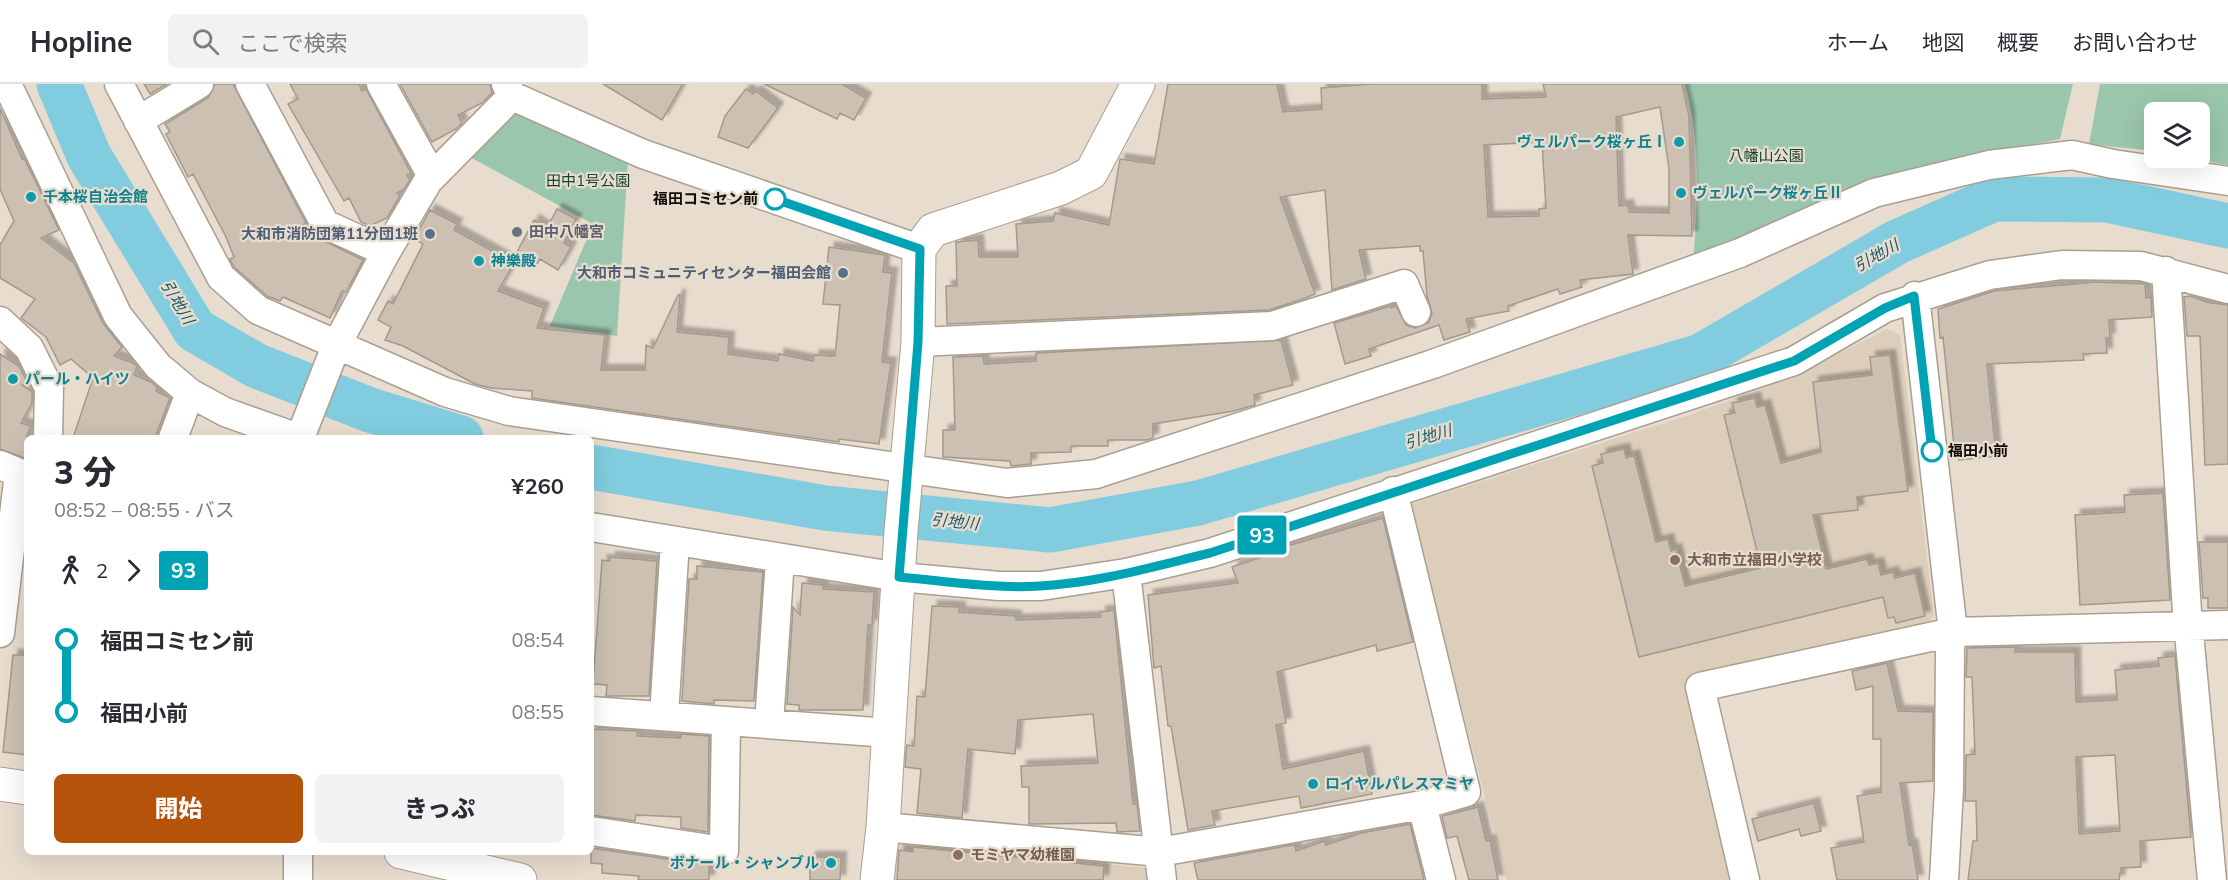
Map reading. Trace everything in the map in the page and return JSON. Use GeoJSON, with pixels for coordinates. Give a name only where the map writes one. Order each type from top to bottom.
{"type":"FeatureCollection","features":[{"type":"Feature","properties":{"kind":"street"},"geometry":{"type":"LineString","coordinates":[[7,84],[118,316],[158,366],[190,393],[225,412],[303,430],[333,355],[386,252],[432,176],[509,90],[643,154],[920,249]]}},
{"type":"Feature","properties":{"kind":"street"},"geometry":{"type":"LineString","coordinates":[[119,84],[221,278],[258,310],[333,355],[508,411],[906,478],[1007,483],[1096,474],[1456,356],[1740,253],[1874,193],[1989,165],[2072,155],[2113,164],[2228,181]]}},
{"type":"Feature","properties":{"kind":"street"},"geometry":{"type":"LineString","coordinates":[[138,121],[199,84]]}},
{"type":"Feature","properties":{"kind":"street"},"geometry":{"type":"LineString","coordinates":[[250,84],[325,224],[386,252]]}},
{"type":"Feature","properties":{"kind":"street"},"geometry":{"type":"LineString","coordinates":[[381,84],[432,176]]}},
{"type":"Feature","properties":{"kind":"street"},"geometry":{"type":"LineString","coordinates":[[877,880],[883,827],[899,563],[918,342],[920,249],[933,230],[1061,188],[1091,173],[1137,84]]}},
{"type":"Feature","properties":{"kind":"street"},"geometry":{"type":"LineString","coordinates":[[594,528],[780,559],[899,563],[999,586],[1041,586],[1126,573],[1210,553],[1794,361],[1885,308],[1914,296],[1990,275],[2062,265],[2141,266],[2228,289]]}},
{"type":"Feature","properties":{"kind":"street"},"geometry":{"type":"LineString","coordinates":[[2166,272],[2189,626],[2212,880]]}},
{"type":"Feature","properties":{"kind":"street"},"geometry":{"type":"LineString","coordinates":[[918,342],[1272,326],[1404,284],[1416,312]]}},
{"type":"Feature","properties":{"kind":"street"},"geometry":{"type":"LineString","coordinates":[[1914,296],[1953,632],[1950,647],[1950,788],[1944,880]]}},
{"type":"Feature","properties":{"kind":"street"},"geometry":{"type":"LineString","coordinates":[[0,321],[29,348],[49,388],[48,435]]}},
{"type":"Feature","properties":{"kind":"street"},"geometry":{"type":"LineString","coordinates":[[174,435],[190,393]]}},
{"type":"Feature","properties":{"kind":"street"},"geometry":{"type":"LineString","coordinates":[[0,465],[19,473],[0,633]]}},
{"type":"Feature","properties":{"kind":"street"},"geometry":{"type":"LineString","coordinates":[[883,827],[1161,866],[1422,805],[1466,792],[1393,491]]}},
{"type":"Feature","properties":{"kind":"street"},"geometry":{"type":"LineString","coordinates":[[664,716],[675,541]]}},
{"type":"Feature","properties":{"kind":"street"},"geometry":{"type":"LineString","coordinates":[[769,724],[780,559]]}},
{"type":"Feature","properties":{"kind":"street"},"geometry":{"type":"LineString","coordinates":[[1126,573],[1161,866]]}},
{"type":"Feature","properties":{"kind":"street"},"geometry":{"type":"LineString","coordinates":[[1744,880],[1700,687],[1953,632],[2228,625]]}},
{"type":"Feature","properties":{"kind":"street"},"geometry":{"type":"LineString","coordinates":[[594,711],[889,733]]}},
{"type":"Feature","properties":{"kind":"street"},"geometry":{"type":"LineString","coordinates":[[594,831],[724,851],[726,721]]}},
{"type":"Feature","properties":{"kind":"street"},"geometry":{"type":"LineString","coordinates":[[0,784],[24,788]]}},
{"type":"Feature","properties":{"kind":"street"},"geometry":{"type":"LineString","coordinates":[[1422,805],[1441,880]]}},
{"type":"Feature","properties":{"kind":"street"},"geometry":{"type":"LineString","coordinates":[[298,855],[298,880]]}},
{"type":"Feature","properties":{"kind":"street"},"geometry":{"type":"LineString","coordinates":[[414,855],[520,880]]}},
{"type":"Feature","properties":{"kind":"shaded area","name":"大和市立福田小学校"},"geometry":{"type":"Polygon","coordinates":[[[1887,329],[1900,335],[1934,615],[1929,623],[1693,673],[1685,684],[1734,880],[1507,880],[1408,505],[1689,415],[1794,377],[1887,329]]]}},
{"type":"Feature","properties":{"kind":"shaded area","name":"モミヤマ幼稚園"},"geometry":{"type":"Polygon","coordinates":[[[895,843],[1148,868],[1150,880],[891,880],[895,843]]]}},
{"type":"Feature","properties":{"kind":"green space","name":"八幡山公園"},"geometry":{"type":"Polygon","coordinates":[[[1685,84],[2073,84],[2060,139],[1938,164],[1693,262],[1697,172],[1694,127],[1685,84]]]}},
{"type":"Feature","properties":{"kind":"green space"},"geometry":{"type":"Polygon","coordinates":[[[2100,84],[2228,84],[2228,165],[2210,162],[2210,102],[2144,102],[2144,150],[2089,144],[2100,84]]]}},
{"type":"Feature","properties":{"kind":"green space","name":"田中1号公園"},"geometry":{"type":"Polygon","coordinates":[[[515,109],[628,159],[617,336],[550,326],[593,224],[468,156],[515,109]]]}},
{"type":"Feature","properties":{"kind":"building"},"geometry":{"type":"Polygon","coordinates":[[[144,84],[167,84],[150,94],[144,84]]]}},
{"type":"Feature","properties":{"kind":"building"},"geometry":{"type":"Polygon","coordinates":[[[215,84],[233,84],[306,223],[298,228],[363,260],[346,292],[342,291],[330,318],[283,297],[280,301],[267,296],[234,267],[230,259],[234,257],[226,237],[193,174],[188,177],[166,134],[170,132],[165,124],[208,98],[215,84]]]}},
{"type":"Feature","properties":{"kind":"building"},"geometry":{"type":"Polygon","coordinates":[[[290,84],[359,84],[362,91],[366,89],[411,173],[407,175],[410,180],[404,189],[397,193],[400,195],[387,218],[370,226],[361,222],[349,198],[344,201],[288,104],[298,99],[290,84]]]}},
{"type":"Feature","properties":{"kind":"building"},"geometry":{"type":"Polygon","coordinates":[[[400,84],[490,84],[492,93],[482,103],[458,115],[462,123],[456,129],[432,142],[400,84]]]}},
{"type":"Feature","properties":{"kind":"building"},"geometry":{"type":"Polygon","coordinates":[[[603,84],[683,84],[662,120],[603,84]]]}},
{"type":"Feature","properties":{"kind":"building"},"geometry":{"type":"Polygon","coordinates":[[[764,84],[842,84],[866,98],[854,120],[840,113],[837,119],[764,84]]]}},
{"type":"Feature","properties":{"kind":"building"},"geometry":{"type":"Polygon","coordinates":[[[1168,84],[1277,84],[1283,112],[1322,109],[1321,88],[1371,84],[1482,84],[1482,99],[1546,97],[1543,84],[1682,84],[1689,116],[1692,236],[1628,235],[1633,274],[1580,280],[1582,287],[1560,294],[1558,289],[1508,306],[1509,311],[1466,319],[1470,332],[1444,340],[1439,325],[1369,349],[1371,356],[1345,364],[1334,323],[1396,306],[1406,325],[1415,328],[1429,322],[1432,313],[1427,296],[1423,251],[1420,251],[1420,246],[1359,250],[1366,279],[1332,290],[1325,190],[1280,197],[1315,294],[1303,299],[1269,310],[947,324],[946,286],[957,286],[956,242],[978,240],[979,257],[1018,257],[1016,224],[1053,221],[1055,213],[1109,225],[1120,159],[1154,164],[1168,84]],[[1660,107],[1616,117],[1619,206],[1628,205],[1629,212],[1669,213],[1669,169],[1660,107]],[[1542,142],[1484,145],[1488,217],[1539,216],[1539,209],[1546,208],[1542,142]]]}},
{"type":"Feature","properties":{"kind":"building"},"geometry":{"type":"Polygon","coordinates":[[[746,89],[753,94],[756,91],[778,108],[748,148],[718,137],[725,116],[746,89]]]}},
{"type":"Feature","properties":{"kind":"building"},"geometry":{"type":"Polygon","coordinates":[[[0,108],[22,159],[24,158],[59,230],[41,238],[74,263],[103,323],[122,347],[114,356],[135,364],[137,367],[134,375],[151,382],[157,387],[156,391],[170,398],[156,435],[74,435],[93,378],[71,359],[60,365],[46,337],[21,318],[35,299],[0,278],[0,245],[14,221],[0,189],[0,108]]]}},
{"type":"Feature","properties":{"kind":"building"},"geometry":{"type":"Polygon","coordinates":[[[557,209],[576,219],[564,243],[571,247],[558,270],[540,259],[537,264],[517,252],[534,220],[547,228],[557,209]]]}},
{"type":"Feature","properties":{"kind":"building"},"geometry":{"type":"Polygon","coordinates":[[[430,210],[457,224],[454,230],[514,263],[498,291],[544,308],[537,328],[605,335],[601,370],[645,370],[646,345],[653,348],[678,295],[680,295],[677,332],[729,337],[728,354],[778,361],[779,354],[813,361],[814,355],[835,356],[840,305],[823,304],[829,247],[885,255],[883,272],[892,273],[882,362],[891,363],[879,444],[839,439],[839,442],[532,398],[532,391],[491,388],[475,384],[403,346],[385,340],[391,327],[378,320],[388,301],[393,304],[423,244],[414,239],[430,210]]]}},
{"type":"Feature","properties":{"kind":"building"},"geometry":{"type":"Polygon","coordinates":[[[2095,282],[2145,284],[2146,298],[2151,297],[2152,317],[2109,320],[2110,338],[2106,338],[2107,353],[2083,354],[2084,360],[1987,364],[1996,456],[1959,460],[1958,445],[1954,446],[1938,309],[1994,291],[2095,282]]]}},
{"type":"Feature","properties":{"kind":"building"},"geometry":{"type":"Polygon","coordinates":[[[2191,296],[2206,302],[2228,305],[2228,464],[2205,465],[2200,336],[2187,336],[2184,297],[2191,296]]]}},
{"type":"Feature","properties":{"kind":"building"},"geometry":{"type":"Polygon","coordinates":[[[1281,340],[1293,385],[1254,395],[1255,405],[1234,411],[1153,424],[1153,438],[1147,440],[1108,440],[1108,446],[1071,446],[1071,452],[1031,453],[1031,464],[1011,466],[1010,461],[943,457],[943,430],[955,430],[953,357],[983,356],[984,364],[1036,361],[1036,353],[1281,340]]]}},
{"type":"Feature","properties":{"kind":"building"},"geometry":{"type":"Polygon","coordinates":[[[0,354],[19,366],[27,382],[22,385],[32,392],[32,403],[21,423],[31,426],[27,435],[24,435],[24,458],[0,449],[0,354]]]}},
{"type":"Feature","properties":{"kind":"building"},"geometry":{"type":"Polygon","coordinates":[[[1890,355],[1908,491],[1857,497],[1858,510],[1813,515],[1826,569],[1867,559],[1869,565],[1878,563],[1881,575],[1893,572],[1895,578],[1915,573],[1925,616],[1896,623],[1894,617],[1888,618],[1883,597],[1639,657],[1592,466],[1603,463],[1601,454],[1624,449],[1626,458],[1634,455],[1656,542],[1668,539],[1671,551],[1676,549],[1685,586],[1761,568],[1724,415],[1735,413],[1732,403],[1755,398],[1757,407],[1765,405],[1781,463],[1821,452],[1813,382],[1872,375],[1870,357],[1890,355]]]}},
{"type":"Feature","properties":{"kind":"building"},"geometry":{"type":"Polygon","coordinates":[[[2163,493],[2170,600],[2080,605],[2075,515],[2125,512],[2124,495],[2163,493]]]}},
{"type":"Feature","properties":{"kind":"building"},"geometry":{"type":"Polygon","coordinates":[[[1383,518],[1413,642],[1377,651],[1376,645],[1277,672],[1286,723],[1276,725],[1283,769],[1364,751],[1372,794],[1301,808],[1299,796],[1212,811],[1215,825],[1188,830],[1171,726],[1168,726],[1161,666],[1154,668],[1148,595],[1238,583],[1232,567],[1277,552],[1277,549],[1383,518]]]}},
{"type":"Feature","properties":{"kind":"building"},"geometry":{"type":"Polygon","coordinates":[[[2199,542],[2228,542],[2228,608],[2208,608],[2208,598],[2203,598],[2199,542]]]}},
{"type":"Feature","properties":{"kind":"building"},"geometry":{"type":"Polygon","coordinates":[[[610,557],[657,561],[649,696],[606,696],[607,685],[594,684],[602,560],[610,561],[610,557]]]}},
{"type":"Feature","properties":{"kind":"building"},"geometry":{"type":"Polygon","coordinates":[[[697,566],[763,572],[754,701],[714,700],[714,704],[682,701],[689,579],[697,579],[697,566]]]}},
{"type":"Feature","properties":{"kind":"building"},"geometry":{"type":"Polygon","coordinates":[[[802,583],[823,585],[823,589],[874,592],[872,625],[868,625],[863,710],[799,710],[799,705],[787,704],[793,607],[800,615],[802,583]]]}},
{"type":"Feature","properties":{"kind":"building"},"geometry":{"type":"Polygon","coordinates":[[[932,606],[960,607],[959,612],[1016,616],[1016,620],[1101,617],[1100,612],[1114,610],[1133,804],[1137,804],[1140,831],[1117,832],[1116,823],[1029,824],[1029,787],[1022,787],[1021,766],[1098,763],[1093,714],[1018,720],[1015,754],[968,749],[962,818],[917,813],[921,769],[905,767],[906,753],[907,745],[914,746],[917,696],[925,697],[932,606]]]}},
{"type":"Feature","properties":{"kind":"building"},"geometry":{"type":"Polygon","coordinates":[[[2015,647],[2015,652],[2075,652],[2076,702],[2117,700],[2115,670],[2159,666],[2158,658],[2175,656],[2191,837],[2140,841],[2141,867],[2121,868],[2119,880],[1968,880],[1973,841],[1977,841],[1976,801],[1965,801],[1966,755],[1975,754],[1972,677],[1966,677],[1967,648],[2015,647]],[[2115,755],[2076,757],[2079,834],[2120,831],[2115,755]]]}},
{"type":"Feature","properties":{"kind":"building"},"geometry":{"type":"Polygon","coordinates":[[[13,655],[24,655],[24,755],[3,752],[13,655]]]}},
{"type":"Feature","properties":{"kind":"building"},"geometry":{"type":"Polygon","coordinates":[[[1887,663],[1898,711],[1933,712],[1933,781],[1900,783],[1909,845],[1912,844],[1918,880],[1837,880],[1831,848],[1864,842],[1857,796],[1881,792],[1881,739],[1873,739],[1873,686],[1856,690],[1852,671],[1887,663]]]}},
{"type":"Feature","properties":{"kind":"building"},"geometry":{"type":"Polygon","coordinates":[[[594,729],[638,731],[637,736],[681,738],[681,734],[709,736],[708,832],[681,828],[681,817],[636,815],[635,821],[594,815],[594,729]]]}},
{"type":"Feature","properties":{"kind":"building"},"geometry":{"type":"Polygon","coordinates":[[[1814,803],[1821,831],[1801,836],[1799,829],[1758,841],[1752,819],[1814,803]]]}},
{"type":"Feature","properties":{"kind":"building"},"geometry":{"type":"Polygon","coordinates":[[[1478,807],[1486,841],[1490,840],[1498,880],[1469,880],[1457,836],[1447,838],[1442,816],[1478,807]]]}},
{"type":"Feature","properties":{"kind":"building"},"geometry":{"type":"Polygon","coordinates":[[[1410,824],[1424,880],[1198,880],[1194,863],[1286,846],[1295,845],[1296,851],[1324,841],[1326,845],[1361,833],[1410,824]]]}},
{"type":"Feature","properties":{"kind":"building","name":"モミヤマ幼稚園"},"geometry":{"type":"Polygon","coordinates":[[[913,847],[1104,866],[1103,880],[897,880],[899,850],[913,852],[913,847]]]}},
{"type":"Feature","properties":{"kind":"building"},"geometry":{"type":"Polygon","coordinates":[[[594,848],[709,865],[709,880],[638,880],[639,876],[602,873],[602,864],[591,863],[594,848]]]}},
{"type":"Feature","properties":{"kind":"building","name":"ボナール・シャンブル"},"geometry":{"type":"Polygon","coordinates":[[[810,857],[841,857],[840,880],[810,880],[810,857]]]}},
{"type":"Feature","properties":{"kind":"waterway","name":"引地川"},"geometry":{"type":"LineString","coordinates":[[59,84],[89,156],[195,330],[257,366],[370,410],[451,435]]}},
{"type":"Feature","properties":{"kind":"waterway","name":"引地川"},"geometry":{"type":"LineString","coordinates":[[594,468],[825,508],[1050,530],[1198,503],[1701,356],[1897,242],[1994,199],[2107,200],[2228,226]]}},
{"type":"Feature","properties":{"kind":"bus line","name":"93"},"geometry":{"type":"LineString","coordinates":[[775,199],[920,249],[918,342],[899,577],[957,584],[1041,586],[1126,573],[1210,553],[1794,361],[1885,308],[1914,296],[1932,451]]}},
{"type":"Feature","properties":{"kind":"place","name":"ヴェルパーク桜ヶ丘Ⅰ"},"geometry":{"type":"Point","coordinates":[1679,142]}},
{"type":"Feature","properties":{"kind":"place","name":"ヴェルパーク桜ヶ丘Ⅱ"},"geometry":{"type":"Point","coordinates":[1681,193]}},
{"type":"Feature","properties":{"kind":"place","name":"千本桜自治会館"},"geometry":{"type":"Point","coordinates":[31,197]}},
{"type":"Feature","properties":{"kind":"place","name":"福田コミセン前"},"geometry":{"type":"Point","coordinates":[775,199]}},
{"type":"Feature","properties":{"kind":"place","name":"田中八幡宮"},"geometry":{"type":"Point","coordinates":[517,232]}},
{"type":"Feature","properties":{"kind":"place","name":"大和市消防団第11分団1班"},"geometry":{"type":"Point","coordinates":[430,234]}},
{"type":"Feature","properties":{"kind":"place","name":"神樂殿"},"geometry":{"type":"Point","coordinates":[479,261]}},
{"type":"Feature","properties":{"kind":"place","name":"大和市コミュニティセンター福田会館"},"geometry":{"type":"Point","coordinates":[843,273]}},
{"type":"Feature","properties":{"kind":"place","name":"パール・ハイツ"},"geometry":{"type":"Point","coordinates":[13,379]}},
{"type":"Feature","properties":{"kind":"place","name":"福田小前"},"geometry":{"type":"Point","coordinates":[1932,451]}},
{"type":"Feature","properties":{"kind":"place","name":"大和市立福田小学校"},"geometry":{"type":"Point","coordinates":[1675,560]}},
{"type":"Feature","properties":{"kind":"place","name":"ロイヤルパレスマミヤ"},"geometry":{"type":"Point","coordinates":[1313,784]}},
{"type":"Feature","properties":{"kind":"place","name":"モミヤマ幼稚園"},"geometry":{"type":"Point","coordinates":[958,855]}},
{"type":"Feature","properties":{"kind":"place","name":"ボナール・シャンブル"},"geometry":{"type":"Point","coordinates":[831,863]}}]}
